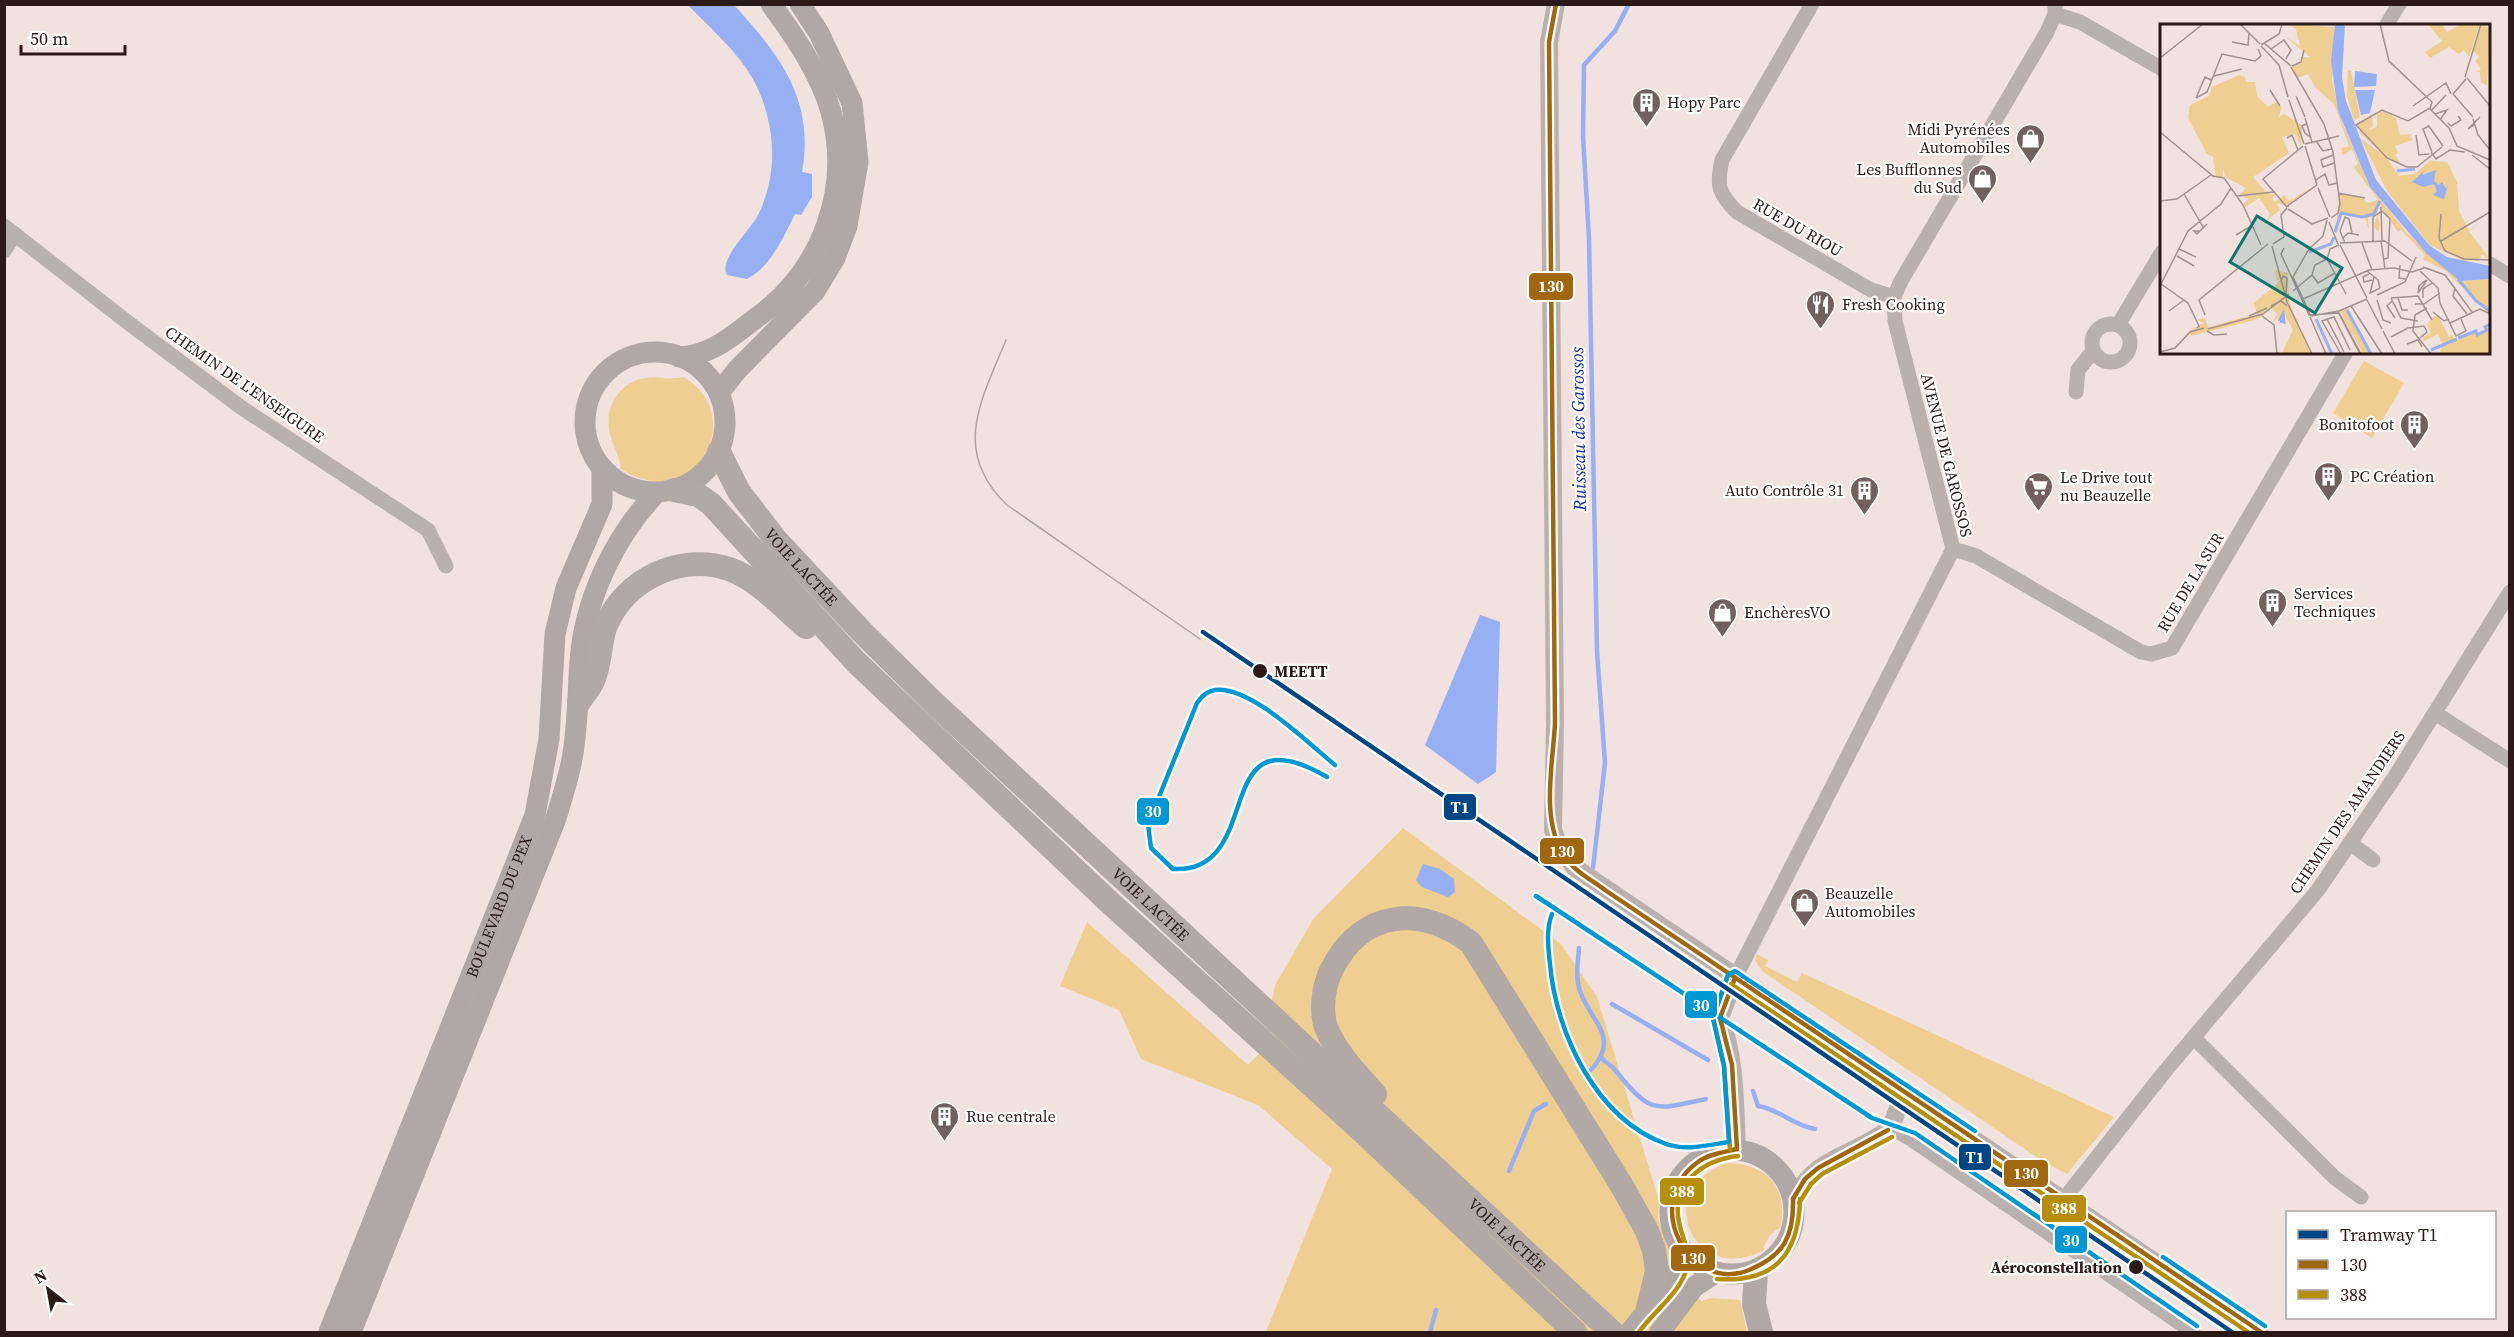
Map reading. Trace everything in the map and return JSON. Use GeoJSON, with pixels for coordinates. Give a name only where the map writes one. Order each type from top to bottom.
{"type":"FeatureCollection","features":[{"type":"Feature","properties":{"kind":"highway","name":"VOIE LACTÉE"},"geometry":{"type":"LineString","coordinates":[[719,452],[739,492],[799,565],[868,638],[1398,1135],[1612,1332]]}},
{"type":"Feature","properties":{"kind":"highway","name":"VOIE LACTÉE"},"geometry":{"type":"LineString","coordinates":[[665,491],[699,495],[711,504],[856,662],[931,734],[1107,900],[1361,1130],[1575,1332]]}},
{"type":"Feature","properties":{"kind":"highway"},"geometry":{"type":"LineString","coordinates":[[579,702],[593,681],[603,635],[617,604],[643,581],[667,569],[694,564],[728,569],[755,583],[860,679],[931,734]]}},
{"type":"Feature","properties":{"kind":"highway"},"geometry":{"type":"LineString","coordinates":[[1398,1135],[1399,1121],[1346,1062],[1326,1026],[1324,992],[1338,957],[1361,933],[1378,923],[1398,918],[1418,918],[1433,921],[1454,930],[1471,943],[1622,1186],[1654,1250],[1657,1271],[1648,1308]]}},
{"type":"Feature","properties":{"kind":"highway"},"geometry":{"type":"LineString","coordinates":[[1756,1271],[1754,1304],[1761,1332]]}},
{"type":"Feature","properties":{"kind":"main road"},"geometry":{"type":"LineString","coordinates":[[680,357],[703,371],[719,393],[725,412],[724,432],[719,452],[700,475],[665,491],[636,490],[617,481],[602,468],[590,449],[585,428],[587,406],[596,386],[610,369],[629,358],[650,353],[680,357],[699,356],[717,347],[770,307],[805,272],[820,245],[829,219],[838,167],[831,112],[802,46],[771,4]]}},
{"type":"Feature","properties":{"kind":"main road"},"geometry":{"type":"LineString","coordinates":[[719,393],[737,370],[815,291],[835,258],[847,226],[858,162],[852,103],[819,33],[800,4]]}},
{"type":"Feature","properties":{"kind":"main road","name":"BOULEVARD DU PEX"},"geometry":{"type":"LineString","coordinates":[[329,1332],[535,815],[549,739],[555,634],[566,588],[602,504],[602,468]]}},
{"type":"Feature","properties":{"kind":"main road","name":"BOULEVARD DU PEX"},"geometry":{"type":"LineString","coordinates":[[351,1332],[555,821],[572,763],[579,702],[581,649],[594,599],[607,564],[624,532],[665,491]]}},
{"type":"Feature","properties":{"kind":"main road"},"geometry":{"type":"LineString","coordinates":[[1630,1332],[1648,1308],[1662,1296],[1676,1276],[1681,1260],[1678,1242],[1671,1225],[1671,1203],[1676,1184],[1688,1168],[1704,1156],[1737,1149],[1752,1152],[1773,1164],[1786,1180],[1793,1199],[1794,1216],[1791,1234],[1782,1249],[1756,1271],[1730,1274],[1717,1272],[1701,1266],[1688,1256],[1678,1242]]}},
{"type":"Feature","properties":{"kind":"main road"},"geometry":{"type":"LineString","coordinates":[[1662,1330],[1694,1287],[1717,1272]]}},
{"type":"Feature","properties":{"kind":"street"},"geometry":{"type":"LineString","coordinates":[[1556,4],[1549,42],[1555,699],[1553,830],[1562,850],[1574,867],[2261,1332]]}},
{"type":"Feature","properties":{"kind":"street","name":"RUE DU RIOU"},"geometry":{"type":"LineString","coordinates":[[1812,4],[1722,160],[1718,179],[1723,198],[1737,212],[1871,290],[1894,297]]}},
{"type":"Feature","properties":{"kind":"street"},"geometry":{"type":"LineString","coordinates":[[2387,24],[2399,4]]}},
{"type":"Feature","properties":{"kind":"street"},"geometry":{"type":"LineString","coordinates":[[1894,297],[1901,281],[2047,32],[2055,9],[2160,68]]}},
{"type":"Feature","properties":{"kind":"street","name":"CHEMIN DE L'ENSEIGURE"},"geometry":{"type":"LineString","coordinates":[[4,251],[10,230],[242,408],[429,530],[446,566]]}},
{"type":"Feature","properties":{"kind":"street"},"geometry":{"type":"LineString","coordinates":[[2118,325],[2160,255]]}},
{"type":"Feature","properties":{"kind":"street"},"geometry":{"type":"LineString","coordinates":[[2490,264],[2510,276]]}},
{"type":"Feature","properties":{"kind":"street","name":"AVENUE DE GAROSSOS"},"geometry":{"type":"LineString","coordinates":[[1735,978],[1953,549],[1895,321],[1894,297]]}},
{"type":"Feature","properties":{"kind":"street"},"geometry":{"type":"LineString","coordinates":[[2105,324],[2124,328],[2130,339],[2125,356],[2108,362],[2093,351],[2095,332],[2105,324]]}},
{"type":"Feature","properties":{"kind":"street"},"geometry":{"type":"LineString","coordinates":[[2076,392],[2078,370],[2093,351]]}},
{"type":"Feature","properties":{"kind":"street","name":"RUE DE LA SUR"},"geometry":{"type":"LineString","coordinates":[[1953,549],[1976,556],[2141,652],[2151,654],[2172,648],[2345,354]]}},
{"type":"Feature","properties":{"kind":"street","name":"CHEMIN DES AMANDIERS"},"geometry":{"type":"LineString","coordinates":[[2064,1199],[2194,1038],[2296,918],[2350,843],[2510,592]]}},
{"type":"Feature","properties":{"kind":"street"},"geometry":{"type":"LineString","coordinates":[[2435,713],[2510,761]]}},
{"type":"Feature","properties":{"kind":"street"},"geometry":{"type":"LineString","coordinates":[[2350,843],[2373,860]]}},
{"type":"Feature","properties":{"kind":"street"},"geometry":{"type":"LineString","coordinates":[[1735,978],[1720,1018],[1726,1031],[1736,1116],[1737,1149]]}},
{"type":"Feature","properties":{"kind":"street"},"geometry":{"type":"LineString","coordinates":[[2194,1038],[2336,1178],[2361,1197]]}},
{"type":"Feature","properties":{"kind":"street"},"geometry":{"type":"LineString","coordinates":[[1793,1199],[1805,1179],[1818,1168],[1888,1130],[1902,1097],[1899,1087]]}},
{"type":"Feature","properties":{"kind":"street"},"geometry":{"type":"LineString","coordinates":[[1888,1130],[1911,1139],[2193,1332]]}},
{"type":"Feature","properties":{"kind":"shaded area"},"geometry":{"type":"Polygon","coordinates":[[[2364,361],[2404,383],[2372,438],[2333,413],[2364,361]]]}},
{"type":"Feature","properties":{"kind":"shaded area"},"geometry":{"type":"Polygon","coordinates":[[[684,377],[703,395],[712,415],[712,437],[704,456],[690,471],[670,480],[647,480],[621,469],[608,424],[611,406],[616,397],[628,384],[637,380],[684,377]]]}},
{"type":"Feature","properties":{"kind":"shaded area"},"geometry":{"type":"Polygon","coordinates":[[[1403,828],[1561,944],[1597,997],[1659,1201],[1658,1218],[1671,1256],[1667,1275],[1702,1301],[1710,1298],[1740,1300],[1747,1332],[1266,1332],[1332,1169],[1258,1105],[1141,1059],[1119,1010],[1060,986],[1087,922],[1248,1065],[1261,1052],[1275,985],[1314,918],[1403,828]]]}},
{"type":"Feature","properties":{"kind":"shaded area"},"geometry":{"type":"Polygon","coordinates":[[[1757,954],[1768,960],[1765,966],[1797,982],[1802,973],[2114,1117],[2067,1174],[2044,1162],[1762,971],[1755,960],[1757,954]]]}},
{"type":"Feature","properties":{"kind":"shaded area"},"geometry":{"type":"Polygon","coordinates":[[[1726,1163],[1753,1167],[1763,1173],[1777,1189],[1781,1201],[1780,1228],[1769,1237],[1764,1250],[1739,1258],[1718,1256],[1702,1246],[1691,1231],[1686,1213],[1690,1194],[1703,1177],[1726,1163]]]}},
{"type":"Feature","properties":{"kind":"water"},"geometry":{"type":"Polygon","coordinates":[[[688,5],[734,5],[779,61],[790,80],[803,123],[805,146],[802,172],[812,174],[812,197],[801,215],[795,214],[781,241],[763,267],[747,279],[727,275],[725,269],[730,254],[757,217],[769,186],[772,153],[768,120],[758,89],[745,66],[727,44],[688,5]]]}},
{"type":"Feature","properties":{"kind":"water"},"geometry":{"type":"Polygon","coordinates":[[[1480,615],[1500,622],[1496,772],[1478,784],[1425,745],[1480,615]]]}},
{"type":"Feature","properties":{"kind":"water"},"geometry":{"type":"Polygon","coordinates":[[[1423,864],[1440,869],[1454,879],[1455,892],[1448,897],[1422,887],[1416,880],[1423,864]]]}},
{"type":"Feature","properties":{"kind":"waterway","name":"Ruisseau des Garossos"},"geometry":{"type":"LineString","coordinates":[[1593,868],[1605,763],[1597,651],[1589,239],[1583,136],[1584,65],[1615,31],[1629,4]]}},
{"type":"Feature","properties":{"kind":"waterway","name":"Ruisseau des Garossos"},"geometry":{"type":"LineString","coordinates":[[1579,948],[1578,986],[1604,1039],[1599,1059],[1590,1071]]}},
{"type":"Feature","properties":{"kind":"waterway"},"geometry":{"type":"LineString","coordinates":[[1612,1004],[1708,1060]]}},
{"type":"Feature","properties":{"kind":"waterway"},"geometry":{"type":"LineString","coordinates":[[1602,1058],[1638,1095],[1655,1106],[1664,1107],[1706,1099]]}},
{"type":"Feature","properties":{"kind":"waterway"},"geometry":{"type":"LineString","coordinates":[[1753,1091],[1758,1106],[1773,1110],[1800,1125],[1815,1129]]}},
{"type":"Feature","properties":{"kind":"waterway","name":"Ruisseau des Garossos"},"geometry":{"type":"LineString","coordinates":[[1509,1171],[1534,1111],[1546,1104]]}},
{"type":"Feature","properties":{"kind":"waterway","name":"Ruisseau des Garossos"},"geometry":{"type":"LineString","coordinates":[[1430,1332],[1436,1310]]}},
{"type":"Feature","properties":{"kind":"tram line"},"geometry":{"type":"LineString","coordinates":[[1006,340],[988,384],[976,425],[975,445],[980,465],[990,485],[1007,505],[1200,639]]}},
{"type":"Feature","properties":{"kind":"tram line","name":"T1"},"geometry":{"type":"LineString","coordinates":[[1203,632],[2232,1332]]}},
{"type":"Feature","properties":{"kind":"tram line"},"geometry":{"type":"LineString","coordinates":[[2211,1318],[2228,1332]]}},
{"type":"Feature","properties":{"kind":"transit line","name":"130"},"geometry":{"type":"LineString","coordinates":[[1556,4],[1549,42],[1555,723],[1550,809],[1557,842],[1569,862],[1605,890],[2261,1332]]}},
{"type":"Feature","properties":{"kind":"transit line","name":"30"},"geometry":{"type":"LineString","coordinates":[[1327,777],[1290,761],[1266,763],[1251,777],[1220,847],[1202,864],[1173,869],[1151,848],[1148,824],[1197,703],[1209,692],[1229,691],[1261,706],[1335,765]]}},
{"type":"Feature","properties":{"kind":"transit line","name":"30"},"geometry":{"type":"LineString","coordinates":[[1536,896],[1872,1118],[1915,1133],[2197,1326]]}},
{"type":"Feature","properties":{"kind":"transit line","name":"30"},"geometry":{"type":"LineString","coordinates":[[1552,914],[1548,932],[1550,964],[1554,991],[1571,1045],[1600,1094],[1619,1115],[1641,1132],[1666,1144],[1681,1147],[1729,1142],[1724,1066],[1713,1018],[1728,975],[1735,971],[1975,1131]]}},
{"type":"Feature","properties":{"kind":"transit line","name":"388"},"geometry":{"type":"LineString","coordinates":[[1728,975],[1713,1018],[1724,1066],[1730,1149]]}},
{"type":"Feature","properties":{"kind":"transit line","name":"130"},"geometry":{"type":"LineString","coordinates":[[1735,978],[1720,1018],[1732,1065],[1737,1149]]}},
{"type":"Feature","properties":{"kind":"transit line","name":"388"},"geometry":{"type":"LineString","coordinates":[[1731,984],[2248,1332]]}},
{"type":"Feature","properties":{"kind":"transit line","name":"130"},"geometry":{"type":"LineString","coordinates":[[1793,1199],[1805,1179],[1818,1168],[1888,1130]]}},
{"type":"Feature","properties":{"kind":"transit line","name":"388"},"geometry":{"type":"LineString","coordinates":[[1799,1203],[1811,1184],[1822,1174],[1892,1137]]}},
{"type":"Feature","properties":{"kind":"transit line","name":"130"},"geometry":{"type":"LineString","coordinates":[[1737,1149],[1702,1159],[1685,1174],[1677,1188],[1672,1218],[1676,1234],[1684,1248],[1695,1260],[1710,1270],[1730,1274],[1749,1270],[1771,1258],[1779,1251],[1789,1234],[1793,1199]]}},
{"type":"Feature","properties":{"kind":"transit line","name":"388"},"geometry":{"type":"LineString","coordinates":[[1639,1332],[1671,1296],[1686,1271],[1688,1258],[1678,1208],[1685,1185],[1702,1168],[1725,1158],[1738,1156]]}},
{"type":"Feature","properties":{"kind":"transit line","name":"388"},"geometry":{"type":"LineString","coordinates":[[1717,1279],[1754,1276],[1780,1261],[1795,1236],[1800,1199]]}},
{"type":"Feature","properties":{"kind":"transit line","name":"30"},"geometry":{"type":"LineString","coordinates":[[2163,1257],[2265,1326]]}},
{"type":"Feature","properties":{"kind":"place","name":"Hopy Parc"},"geometry":{"type":"Point","coordinates":[1646,128]}},
{"type":"Feature","properties":{"kind":"place","name":"Midi Pyrénées Automobiles"},"geometry":{"type":"Point","coordinates":[2031,164]}},
{"type":"Feature","properties":{"kind":"place","name":"Les Bufflonnes du Sud"},"geometry":{"type":"Point","coordinates":[1983,204]}},
{"type":"Feature","properties":{"kind":"place","name":"Fresh Cooking"},"geometry":{"type":"Point","coordinates":[1821,330]}},
{"type":"Feature","properties":{"kind":"place","name":"Bonitofoot"},"geometry":{"type":"Point","coordinates":[2415,450]}},
{"type":"Feature","properties":{"kind":"place","name":"PC Création"},"geometry":{"type":"Point","coordinates":[2329,502]}},
{"type":"Feature","properties":{"kind":"place","name":"Le Drive tout nu Beauzelle"},"geometry":{"type":"Point","coordinates":[2039,512]}},
{"type":"Feature","properties":{"kind":"place","name":"Auto Contrôle 31"},"geometry":{"type":"Point","coordinates":[1865,516]}},
{"type":"Feature","properties":{"kind":"place","name":"Services Techniques"},"geometry":{"type":"Point","coordinates":[2273,628]}},
{"type":"Feature","properties":{"kind":"place","name":"EnchèresVO"},"geometry":{"type":"Point","coordinates":[1723,638]}},
{"type":"Feature","properties":{"kind":"place","name":"MEETT"},"geometry":{"type":"Point","coordinates":[1260,671]}},
{"type":"Feature","properties":{"kind":"place","name":"Beauzelle Automobiles"},"geometry":{"type":"Point","coordinates":[1804,928]}},
{"type":"Feature","properties":{"kind":"place","name":"Rue centrale"},"geometry":{"type":"Point","coordinates":[945,1142]}},
{"type":"Feature","properties":{"kind":"place","name":"Aéroconstellation"},"geometry":{"type":"Point","coordinates":[2136,1267]}}]}
